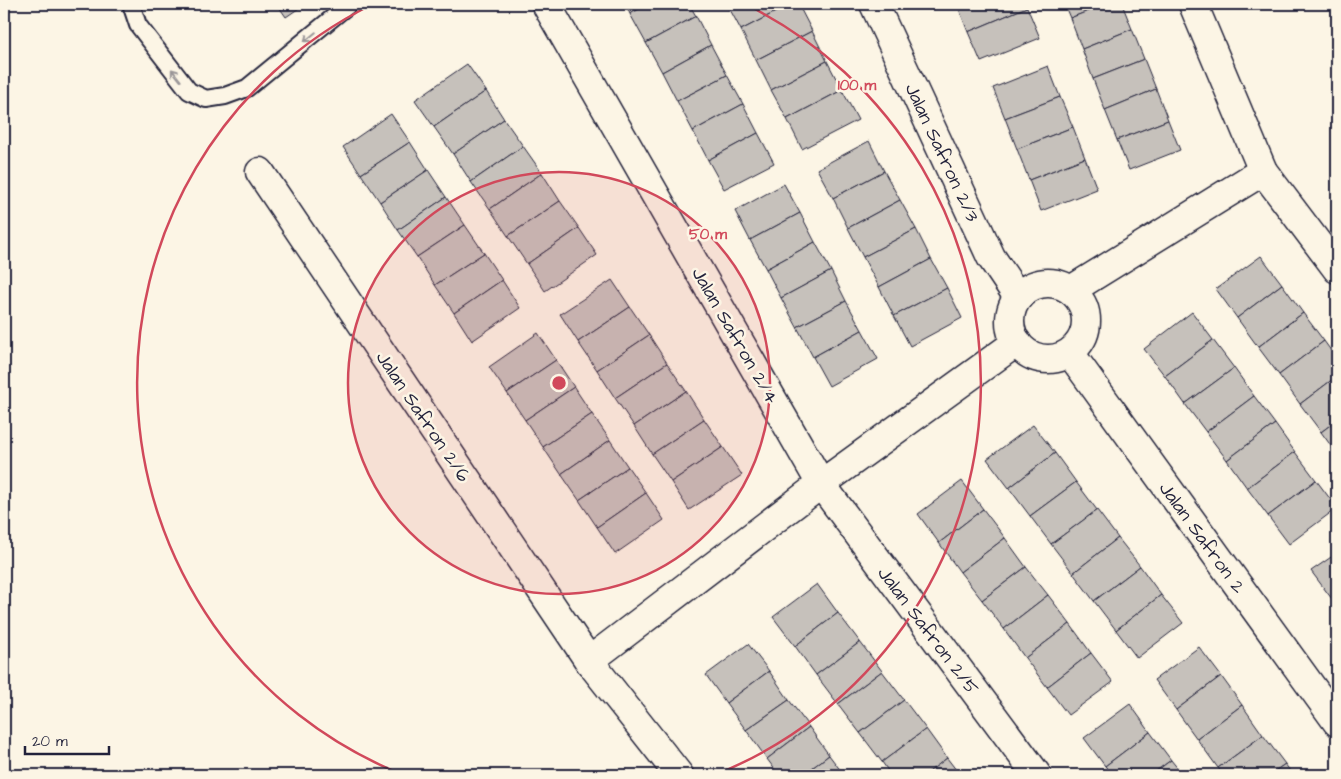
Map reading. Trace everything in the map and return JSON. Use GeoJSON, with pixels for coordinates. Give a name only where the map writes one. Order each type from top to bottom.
{"type":"FeatureCollection","features":[{"type":"Feature","properties":{"kind":"street","name":"Jalan Safron 2/4"},"geometry":{"type":"LineString","coordinates":[[546,4],[821,484]]}},
{"type":"Feature","properties":{"kind":"street","name":"Jalan Safron 2/3"},"geometry":{"type":"LineString","coordinates":[[874,4],[991,258],[1018,297]]}},
{"type":"Feature","properties":{"kind":"street"},"geometry":{"type":"LineString","coordinates":[[1193,4],[1263,172],[1337,270]]}},
{"type":"Feature","properties":{"kind":"street","name":"Jalan Safron 2/6"},"geometry":{"type":"LineString","coordinates":[[260,172],[589,661],[679,775]]}},
{"type":"Feature","properties":{"kind":"street"},"geometry":{"type":"LineString","coordinates":[[1071,290],[1263,172]]}},
{"type":"Feature","properties":{"kind":"street"},"geometry":{"type":"LineString","coordinates":[[1037,284],[1061,285],[1071,290],[1080,299],[1085,310],[1086,322],[1084,333],[1070,353],[1059,358],[1041,358],[1025,351],[1011,332],[1010,319],[1012,308],[1018,297],[1026,289],[1037,284]]}},
{"type":"Feature","properties":{"kind":"street"},"geometry":{"type":"LineString","coordinates":[[589,661],[821,484],[1017,342]]}},
{"type":"Feature","properties":{"kind":"street","name":"Jalan Safron 2"},"geometry":{"type":"LineString","coordinates":[[1070,353],[1337,722]]}},
{"type":"Feature","properties":{"kind":"street","name":"Jalan Safron 2/5"},"geometry":{"type":"LineString","coordinates":[[821,484],[1037,775]]}},
{"type":"Feature","properties":{"kind":"lane"},"geometry":{"type":"LineString","coordinates":[[131,4],[138,25],[189,91],[206,99],[225,96],[247,88],[348,5]]}},
{"type":"Feature","properties":{"kind":"building"},"geometry":{"type":"Polygon","coordinates":[[[277,4],[305,4],[286,17],[277,4]]]}},
{"type":"Feature","properties":{"kind":"building"},"geometry":{"type":"Polygon","coordinates":[[[625,4],[648,4],[630,14],[625,4]]]}},
{"type":"Feature","properties":{"kind":"building"},"geometry":{"type":"Polygon","coordinates":[[[648,4],[689,4],[696,16],[646,43],[630,14],[648,4]]]}},
{"type":"Feature","properties":{"kind":"building"},"geometry":{"type":"Polygon","coordinates":[[[727,4],[791,4],[741,30],[727,4]]]}},
{"type":"Feature","properties":{"kind":"building"},"geometry":{"type":"Polygon","coordinates":[[[791,4],[798,4],[812,31],[756,60],[741,30],[791,4]]]}},
{"type":"Feature","properties":{"kind":"building"},"geometry":{"type":"Polygon","coordinates":[[[957,4],[1026,4],[1027,7],[968,32],[957,4]]]}},
{"type":"Feature","properties":{"kind":"building"},"geometry":{"type":"Polygon","coordinates":[[[1064,4],[1107,4],[1070,18],[1064,4]]]}},
{"type":"Feature","properties":{"kind":"building"},"geometry":{"type":"Polygon","coordinates":[[[1107,4],[1122,4],[1132,29],[1082,49],[1070,18],[1107,4]]]}},
{"type":"Feature","properties":{"kind":"building"},"geometry":{"type":"Polygon","coordinates":[[[1027,7],[1040,38],[981,62],[968,32],[1027,7]]]}},
{"type":"Feature","properties":{"kind":"building"},"geometry":{"type":"Polygon","coordinates":[[[696,16],[711,45],[662,72],[646,43],[696,16]]]}},
{"type":"Feature","properties":{"kind":"building"},"geometry":{"type":"Polygon","coordinates":[[[1132,29],[1144,59],[1093,79],[1082,49],[1132,29]]]}},
{"type":"Feature","properties":{"kind":"building"},"geometry":{"type":"Polygon","coordinates":[[[812,31],[827,61],[771,90],[756,60],[812,31]]]}},
{"type":"Feature","properties":{"kind":"building"},"geometry":{"type":"Polygon","coordinates":[[[711,45],[727,75],[677,101],[662,72],[711,45]]]}},
{"type":"Feature","properties":{"kind":"building"},"geometry":{"type":"Polygon","coordinates":[[[1144,59],[1156,89],[1105,110],[1093,79],[1144,59]]]}},
{"type":"Feature","properties":{"kind":"building"},"geometry":{"type":"Polygon","coordinates":[[[827,61],[842,90],[787,119],[771,90],[827,61]]]}},
{"type":"Feature","properties":{"kind":"building"},"geometry":{"type":"Polygon","coordinates":[[[467,64],[486,91],[434,127],[415,100],[467,64]]]}},
{"type":"Feature","properties":{"kind":"building"},"geometry":{"type":"Polygon","coordinates":[[[1048,66],[1060,97],[1005,118],[993,88],[1048,66]]]}},
{"type":"Feature","properties":{"kind":"building"},"geometry":{"type":"Polygon","coordinates":[[[727,75],[743,104],[693,131],[677,101],[727,75]]]}},
{"type":"Feature","properties":{"kind":"building"},"geometry":{"type":"Polygon","coordinates":[[[1156,89],[1168,120],[1117,140],[1105,110],[1156,89]]]}},
{"type":"Feature","properties":{"kind":"building"},"geometry":{"type":"Polygon","coordinates":[[[842,90],[858,120],[802,149],[787,119],[842,90]]]}},
{"type":"Feature","properties":{"kind":"building"},"geometry":{"type":"Polygon","coordinates":[[[486,91],[504,119],[453,154],[434,127],[486,91]]]}},
{"type":"Feature","properties":{"kind":"building"},"geometry":{"type":"Polygon","coordinates":[[[1060,97],[1073,127],[1017,149],[1005,118],[1060,97]]]}},
{"type":"Feature","properties":{"kind":"building"},"geometry":{"type":"Polygon","coordinates":[[[743,104],[758,133],[708,160],[693,131],[743,104]]]}},
{"type":"Feature","properties":{"kind":"building"},"geometry":{"type":"Polygon","coordinates":[[[391,114],[410,142],[361,174],[343,147],[391,114]]]}},
{"type":"Feature","properties":{"kind":"building"},"geometry":{"type":"Polygon","coordinates":[[[504,119],[523,146],[471,182],[453,154],[504,119]]]}},
{"type":"Feature","properties":{"kind":"building"},"geometry":{"type":"Polygon","coordinates":[[[1168,120],[1180,150],[1129,170],[1117,140],[1168,120]]]}},
{"type":"Feature","properties":{"kind":"building"},"geometry":{"type":"Polygon","coordinates":[[[1073,127],[1085,158],[1029,180],[1017,149],[1073,127]]]}},
{"type":"Feature","properties":{"kind":"building"},"geometry":{"type":"Polygon","coordinates":[[[758,133],[774,163],[724,189],[708,160],[758,133]]]}},
{"type":"Feature","properties":{"kind":"building"},"geometry":{"type":"Polygon","coordinates":[[[869,141],[884,171],[833,198],[817,169],[869,141]]]}},
{"type":"Feature","properties":{"kind":"building"},"geometry":{"type":"Polygon","coordinates":[[[410,142],[428,170],[380,202],[361,174],[410,142]]]}},
{"type":"Feature","properties":{"kind":"building"},"geometry":{"type":"Polygon","coordinates":[[[523,146],[542,173],[490,209],[471,182],[523,146]]]}},
{"type":"Feature","properties":{"kind":"building"},"geometry":{"type":"Polygon","coordinates":[[[1085,158],[1097,189],[1041,211],[1029,180],[1085,158]]]}},
{"type":"Feature","properties":{"kind":"building"},"geometry":{"type":"Polygon","coordinates":[[[428,170],[446,197],[398,230],[380,202],[428,170]]]}},
{"type":"Feature","properties":{"kind":"building"},"geometry":{"type":"Polygon","coordinates":[[[884,171],[900,200],[848,228],[833,198],[884,171]]]}},
{"type":"Feature","properties":{"kind":"building"},"geometry":{"type":"Polygon","coordinates":[[[542,173],[560,201],[508,236],[490,209],[542,173]]]}},
{"type":"Feature","properties":{"kind":"building"},"geometry":{"type":"Polygon","coordinates":[[[784,184],[800,213],[750,240],[735,211],[784,184]]]}},
{"type":"Feature","properties":{"kind":"building"},"geometry":{"type":"Polygon","coordinates":[[[446,197],[465,225],[417,257],[398,230],[446,197]]]}},
{"type":"Feature","properties":{"kind":"building"},"geometry":{"type":"Polygon","coordinates":[[[900,200],[916,229],[863,257],[848,228],[900,200]]]}},
{"type":"Feature","properties":{"kind":"building"},"geometry":{"type":"Polygon","coordinates":[[[560,201],[579,228],[527,264],[508,236],[560,201]]]}},
{"type":"Feature","properties":{"kind":"building"},"geometry":{"type":"Polygon","coordinates":[[[800,213],[815,242],[766,269],[750,240],[800,213]]]}},
{"type":"Feature","properties":{"kind":"building"},"geometry":{"type":"Polygon","coordinates":[[[465,225],[484,253],[435,285],[417,257],[465,225]]]}},
{"type":"Feature","properties":{"kind":"building"},"geometry":{"type":"Polygon","coordinates":[[[579,228],[597,255],[545,291],[527,264],[579,228]]]}},
{"type":"Feature","properties":{"kind":"building"},"geometry":{"type":"Polygon","coordinates":[[[916,229],[931,259],[879,287],[863,257],[916,229]]]}},
{"type":"Feature","properties":{"kind":"building"},"geometry":{"type":"Polygon","coordinates":[[[815,242],[831,271],[781,298],[766,269],[815,242]]]}},
{"type":"Feature","properties":{"kind":"building"},"geometry":{"type":"Polygon","coordinates":[[[484,253],[502,280],[454,313],[435,285],[484,253]]]}},
{"type":"Feature","properties":{"kind":"building"},"geometry":{"type":"Polygon","coordinates":[[[1261,256],[1282,284],[1237,318],[1216,289],[1261,256]]]}},
{"type":"Feature","properties":{"kind":"building"},"geometry":{"type":"Polygon","coordinates":[[[931,259],[947,288],[894,316],[879,287],[931,259]]]}},
{"type":"Feature","properties":{"kind":"building"},"geometry":{"type":"Polygon","coordinates":[[[831,271],[846,301],[797,327],[781,298],[831,271]]]}},
{"type":"Feature","properties":{"kind":"building"},"geometry":{"type":"Polygon","coordinates":[[[502,280],[520,308],[472,341],[454,313],[502,280]]]}},
{"type":"Feature","properties":{"kind":"building"},"geometry":{"type":"Polygon","coordinates":[[[612,280],[630,307],[578,342],[560,314],[612,280]]]}},
{"type":"Feature","properties":{"kind":"building"},"geometry":{"type":"Polygon","coordinates":[[[1282,284],[1303,313],[1258,347],[1237,318],[1282,284]]]}},
{"type":"Feature","properties":{"kind":"building"},"geometry":{"type":"Polygon","coordinates":[[[947,288],[962,318],[910,346],[894,316],[947,288]]]}},
{"type":"Feature","properties":{"kind":"building"},"geometry":{"type":"Polygon","coordinates":[[[846,301],[862,330],[813,357],[797,327],[846,301]]]}},
{"type":"Feature","properties":{"kind":"building"},"geometry":{"type":"Polygon","coordinates":[[[630,307],[649,335],[597,370],[578,342],[630,307]]]}},
{"type":"Feature","properties":{"kind":"building"},"geometry":{"type":"Polygon","coordinates":[[[1192,312],[1213,340],[1165,376],[1144,349],[1192,312]]]}},
{"type":"Feature","properties":{"kind":"building"},"geometry":{"type":"Polygon","coordinates":[[[1303,313],[1324,341],[1279,375],[1258,347],[1303,313]]]}},
{"type":"Feature","properties":{"kind":"building"},"geometry":{"type":"Polygon","coordinates":[[[862,330],[878,359],[829,386],[813,357],[862,330]]]}},
{"type":"Feature","properties":{"kind":"building"},"geometry":{"type":"Polygon","coordinates":[[[538,333],[556,360],[507,393],[489,367],[538,333]]]}},
{"type":"Feature","properties":{"kind":"building"},"geometry":{"type":"Polygon","coordinates":[[[649,335],[667,363],[615,398],[597,370],[649,335]]]}},
{"type":"Feature","properties":{"kind":"building"},"geometry":{"type":"Polygon","coordinates":[[[1213,340],[1234,368],[1185,404],[1165,376],[1213,340]]]}},
{"type":"Feature","properties":{"kind":"building"},"geometry":{"type":"Polygon","coordinates":[[[1324,341],[1337,359],[1337,376],[1300,404],[1279,375],[1324,341]]]}},
{"type":"Feature","properties":{"kind":"building"},"geometry":{"type":"Polygon","coordinates":[[[556,360],[574,387],[525,420],[507,393],[556,360]]]}},
{"type":"Feature","properties":{"kind":"building"},"geometry":{"type":"Polygon","coordinates":[[[667,363],[686,391],[634,426],[615,398],[667,363]]]}},
{"type":"Feature","properties":{"kind":"building"},"geometry":{"type":"Polygon","coordinates":[[[1234,368],[1254,396],[1206,432],[1185,404],[1234,368]]]}},
{"type":"Feature","properties":{"kind":"building"},"geometry":{"type":"Polygon","coordinates":[[[1337,376],[1337,420],[1321,432],[1300,404],[1337,376]]]}},
{"type":"Feature","properties":{"kind":"building"},"geometry":{"type":"Polygon","coordinates":[[[574,387],[592,414],[543,447],[525,420],[574,387]]]}},
{"type":"Feature","properties":{"kind":"building"},"geometry":{"type":"Polygon","coordinates":[[[686,391],[704,419],[652,454],[634,426],[686,391]]]}},
{"type":"Feature","properties":{"kind":"building"},"geometry":{"type":"Polygon","coordinates":[[[1254,396],[1275,424],[1227,460],[1206,432],[1254,396]]]}},
{"type":"Feature","properties":{"kind":"building"},"geometry":{"type":"Polygon","coordinates":[[[592,414],[610,440],[561,474],[543,447],[592,414]]]}},
{"type":"Feature","properties":{"kind":"building"},"geometry":{"type":"Polygon","coordinates":[[[704,419],[723,447],[671,482],[652,454],[704,419]]]}},
{"type":"Feature","properties":{"kind":"building"},"geometry":{"type":"Polygon","coordinates":[[[1337,420],[1337,454],[1321,432],[1337,420]]]}},
{"type":"Feature","properties":{"kind":"building"},"geometry":{"type":"Polygon","coordinates":[[[1275,424],[1295,452],[1247,488],[1227,460],[1275,424]]]}},
{"type":"Feature","properties":{"kind":"building"},"geometry":{"type":"Polygon","coordinates":[[[1033,425],[1055,453],[1009,488],[987,459],[1033,425]]]}},
{"type":"Feature","properties":{"kind":"building"},"geometry":{"type":"Polygon","coordinates":[[[610,440],[628,467],[579,500],[561,474],[610,440]]]}},
{"type":"Feature","properties":{"kind":"building"},"geometry":{"type":"Polygon","coordinates":[[[723,447],[742,475],[689,510],[671,482],[723,447]]]}},
{"type":"Feature","properties":{"kind":"building"},"geometry":{"type":"Polygon","coordinates":[[[1295,452],[1316,480],[1268,516],[1247,488],[1295,452]]]}},
{"type":"Feature","properties":{"kind":"building"},"geometry":{"type":"Polygon","coordinates":[[[1055,453],[1076,482],[1030,516],[1009,488],[1055,453]]]}},
{"type":"Feature","properties":{"kind":"building"},"geometry":{"type":"Polygon","coordinates":[[[628,467],[646,493],[597,527],[579,500],[628,467]]]}},
{"type":"Feature","properties":{"kind":"building"},"geometry":{"type":"Polygon","coordinates":[[[1316,480],[1337,508],[1289,544],[1268,516],[1316,480]]]}},
{"type":"Feature","properties":{"kind":"building"},"geometry":{"type":"Polygon","coordinates":[[[962,481],[983,509],[939,543],[918,514],[962,481]]]}},
{"type":"Feature","properties":{"kind":"building"},"geometry":{"type":"Polygon","coordinates":[[[1076,482],[1097,510],[1051,544],[1030,516],[1076,482]]]}},
{"type":"Feature","properties":{"kind":"building"},"geometry":{"type":"Polygon","coordinates":[[[646,493],[664,520],[615,554],[597,527],[646,493]]]}},
{"type":"Feature","properties":{"kind":"building"},"geometry":{"type":"Polygon","coordinates":[[[983,509],[1005,538],[960,572],[939,543],[983,509]]]}},
{"type":"Feature","properties":{"kind":"building"},"geometry":{"type":"Polygon","coordinates":[[[1097,510],[1118,538],[1073,573],[1051,544],[1097,510]]]}},
{"type":"Feature","properties":{"kind":"building"},"geometry":{"type":"Polygon","coordinates":[[[1005,538],[1026,567],[982,600],[960,572],[1005,538]]]}},
{"type":"Feature","properties":{"kind":"building"},"geometry":{"type":"Polygon","coordinates":[[[1118,538],[1140,566],[1094,601],[1073,573],[1118,538]]]}},
{"type":"Feature","properties":{"kind":"building"},"geometry":{"type":"Polygon","coordinates":[[[1337,553],[1337,595],[1332,599],[1311,571],[1337,553]]]}},
{"type":"Feature","properties":{"kind":"building"},"geometry":{"type":"Polygon","coordinates":[[[1140,566],[1161,595],[1116,630],[1094,601],[1140,566]]]}},
{"type":"Feature","properties":{"kind":"building"},"geometry":{"type":"Polygon","coordinates":[[[1026,567],[1048,595],[1004,629],[982,600],[1026,567]]]}},
{"type":"Feature","properties":{"kind":"building"},"geometry":{"type":"Polygon","coordinates":[[[817,584],[838,613],[795,646],[773,617],[817,584]]]}},
{"type":"Feature","properties":{"kind":"building"},"geometry":{"type":"Polygon","coordinates":[[[1048,595],[1070,624],[1025,658],[1004,629],[1048,595]]]}},
{"type":"Feature","properties":{"kind":"building"},"geometry":{"type":"Polygon","coordinates":[[[1161,595],[1183,623],[1137,658],[1116,630],[1161,595]]]}},
{"type":"Feature","properties":{"kind":"building"},"geometry":{"type":"Polygon","coordinates":[[[838,613],[860,642],[816,675],[795,646],[838,613]]]}},
{"type":"Feature","properties":{"kind":"building"},"geometry":{"type":"Polygon","coordinates":[[[1070,624],[1091,653],[1047,687],[1025,658],[1070,624]]]}},
{"type":"Feature","properties":{"kind":"building"},"geometry":{"type":"Polygon","coordinates":[[[860,642],[882,671],[838,704],[816,675],[860,642]]]}},
{"type":"Feature","properties":{"kind":"building"},"geometry":{"type":"Polygon","coordinates":[[[748,644],[769,671],[726,703],[706,675],[748,644]]]}},
{"type":"Feature","properties":{"kind":"building"},"geometry":{"type":"Polygon","coordinates":[[[1199,647],[1221,676],[1176,710],[1154,680],[1199,647]]]}},
{"type":"Feature","properties":{"kind":"building"},"geometry":{"type":"Polygon","coordinates":[[[1091,653],[1113,682],[1068,715],[1047,687],[1091,653]]]}},
{"type":"Feature","properties":{"kind":"building"},"geometry":{"type":"Polygon","coordinates":[[[769,671],[789,700],[746,730],[726,703],[769,671]]]}},
{"type":"Feature","properties":{"kind":"building"},"geometry":{"type":"Polygon","coordinates":[[[882,671],[904,700],[860,733],[838,704],[882,671]]]}},
{"type":"Feature","properties":{"kind":"building"},"geometry":{"type":"Polygon","coordinates":[[[1221,676],[1242,705],[1197,739],[1176,710],[1221,676]]]}},
{"type":"Feature","properties":{"kind":"building"},"geometry":{"type":"Polygon","coordinates":[[[789,700],[809,727],[767,759],[746,730],[789,700]]]}},
{"type":"Feature","properties":{"kind":"building"},"geometry":{"type":"Polygon","coordinates":[[[904,700],[926,729],[882,762],[860,733],[904,700]]]}},
{"type":"Feature","properties":{"kind":"building"},"geometry":{"type":"Polygon","coordinates":[[[1130,704],[1150,732],[1105,766],[1084,738],[1130,704]]]}},
{"type":"Feature","properties":{"kind":"building"},"geometry":{"type":"Polygon","coordinates":[[[1242,705],[1263,735],[1218,768],[1197,739],[1242,705]]]}},
{"type":"Feature","properties":{"kind":"building"},"geometry":{"type":"Polygon","coordinates":[[[809,727],[829,755],[803,775],[779,775],[767,759],[809,727]]]}},
{"type":"Feature","properties":{"kind":"building"},"geometry":{"type":"Polygon","coordinates":[[[926,729],[947,758],[925,775],[891,775],[882,762],[926,729]]]}},
{"type":"Feature","properties":{"kind":"building"},"geometry":{"type":"Polygon","coordinates":[[[1150,732],[1171,760],[1151,775],[1113,775],[1105,766],[1150,732]]]}},
{"type":"Feature","properties":{"kind":"building"},"geometry":{"type":"Polygon","coordinates":[[[1263,735],[1285,764],[1269,775],[1224,775],[1218,768],[1263,735]]]}},
{"type":"Feature","properties":{"kind":"building"},"geometry":{"type":"Polygon","coordinates":[[[829,755],[844,775],[803,775],[829,755]]]}},
{"type":"Feature","properties":{"kind":"building"},"geometry":{"type":"Polygon","coordinates":[[[947,758],[960,775],[925,775],[947,758]]]}},
{"type":"Feature","properties":{"kind":"building"},"geometry":{"type":"Polygon","coordinates":[[[1171,760],[1183,775],[1151,775],[1171,760]]]}},
{"type":"Feature","properties":{"kind":"building"},"geometry":{"type":"Polygon","coordinates":[[[1285,764],[1293,775],[1269,775],[1285,764]]]}}]}
